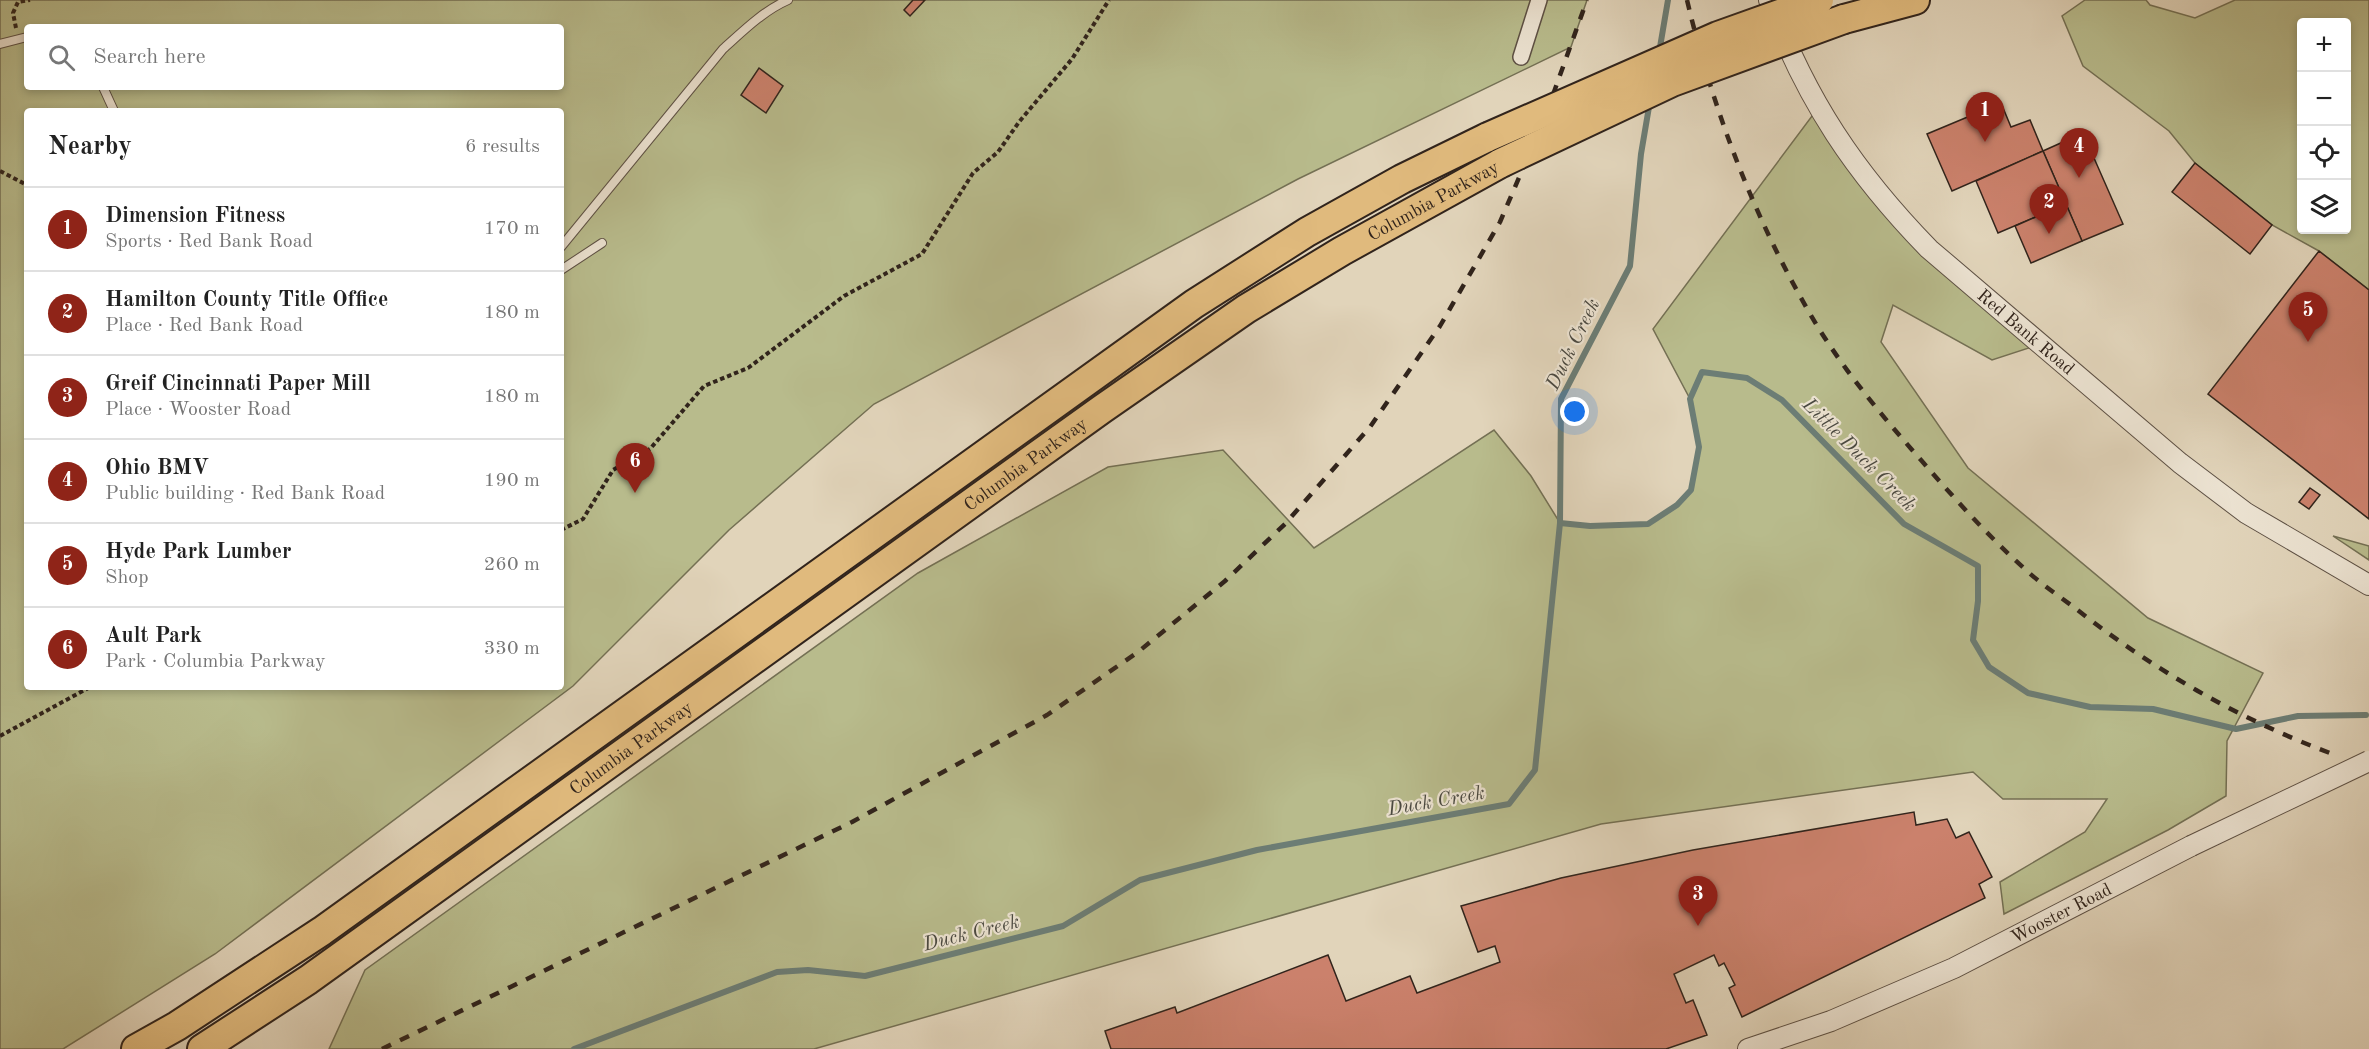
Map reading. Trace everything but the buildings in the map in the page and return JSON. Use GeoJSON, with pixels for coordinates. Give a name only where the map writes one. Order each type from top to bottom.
{"type":"FeatureCollection","features":[{"type":"Feature","properties":{"kind":"highway","name":"Columbia Parkway"},"geometry":{"type":"LineString","coordinates":[[136,1049],[177,1026],[322,931],[1194,304],[1306,232],[1402,179],[1488,137],[1718,36],[1819,0]]}},
{"type":"Feature","properties":{"kind":"highway","name":"Columbia Parkway"},"geometry":{"type":"LineString","coordinates":[[202,1049],[308,980],[1093,416],[1246,309],[1382,228],[1500,163],[1672,82],[1844,19],[1915,0]]}},
{"type":"Feature","properties":{"kind":"street"},"geometry":{"type":"LineString","coordinates":[[1521,57],[1539,0]]}},
{"type":"Feature","properties":{"kind":"street","name":"Red Bank Road"},"geometry":{"type":"LineString","coordinates":[[1768,0],[1803,81],[1829,127],[1859,170],[1886,203],[1929,249],[2172,456],[2227,499],[2246,513],[2369,585]]}},
{"type":"Feature","properties":{"kind":"street","name":"Wooster Road"},"geometry":{"type":"LineString","coordinates":[[1748,1049],[1831,1021],[1954,968],[2191,846],[2369,761]]}},
{"type":"Feature","properties":{"kind":"lane"},"geometry":{"type":"LineString","coordinates":[[564,243],[723,49],[752,23],[788,0]]}},
{"type":"Feature","properties":{"kind":"lane"},"geometry":{"type":"LineString","coordinates":[[0,44],[24,39]]}},
{"type":"Feature","properties":{"kind":"lane"},"geometry":{"type":"LineString","coordinates":[[104,90],[113,108]]}},
{"type":"Feature","properties":{"kind":"lane"},"geometry":{"type":"LineString","coordinates":[[564,268],[602,243]]}},
{"type":"Feature","properties":{"kind":"path"},"geometry":{"type":"LineString","coordinates":[[17,40],[13,13],[18,2],[30,0]]}},
{"type":"Feature","properties":{"kind":"path"},"geometry":{"type":"LineString","coordinates":[[564,528],[583,519],[613,470],[650,448],[704,386],[748,368],[844,296],[921,254],[973,173],[998,152],[1019,122],[1072,59],[1109,0]]}},
{"type":"Feature","properties":{"kind":"path"},"geometry":{"type":"LineString","coordinates":[[0,171],[24,183]]}},
{"type":"Feature","properties":{"kind":"path"},"geometry":{"type":"LineString","coordinates":[[0,736],[84,690]]}},
{"type":"Feature","properties":{"kind":"green space"},"geometry":{"type":"Polygon","coordinates":[[[0,0],[1587,0],[1571,47],[1298,179],[874,404],[729,530],[573,686],[215,954],[63,1049],[0,1049],[0,0]]]}},
{"type":"Feature","properties":{"kind":"green space"},"geometry":{"type":"Polygon","coordinates":[[[2085,0],[2146,0],[2150,5],[2195,18],[2235,0],[2369,0],[2369,290],[2319,251],[2272,225],[2195,163],[2169,131],[2083,66],[2062,16],[2085,0]]]}},
{"type":"Feature","properties":{"kind":"green space"},"geometry":{"type":"Polygon","coordinates":[[[1818,108],[1859,170],[2041,344],[1992,360],[1893,305],[1881,342],[1968,468],[2148,618],[2263,673],[2227,741],[2226,796],[2168,830],[2004,914],[2000,882],[2085,832],[2107,799],[2003,799],[1973,772],[1601,824],[814,1049],[329,1049],[365,970],[918,573],[1108,467],[1223,450],[1314,548],[1494,430],[1531,476],[1560,523],[1590,526],[1648,524],[1677,505],[1691,490],[1699,447],[1690,399],[1653,329],[1818,108]]]}},
{"type":"Feature","properties":{"kind":"green space"},"geometry":{"type":"Polygon","coordinates":[[[2333,536],[2369,546],[2369,560],[2333,536]]]}},
{"type":"Feature","properties":{"kind":"waterway","name":"Duck Creek"},"geometry":{"type":"LineString","coordinates":[[1659,53],[1668,0]]}},
{"type":"Feature","properties":{"kind":"waterway","name":"Duck Creek"},"geometry":{"type":"LineString","coordinates":[[574,1049],[777,972],[808,970],[865,976],[1063,926],[1140,880],[1257,850],[1509,804],[1535,770],[1560,523],[1561,399],[1630,266],[1641,154],[1650,101]]}},
{"type":"Feature","properties":{"kind":"waterway","name":"Little Duck Creek"},"geometry":{"type":"LineString","coordinates":[[1560,523],[1590,526],[1648,524],[1677,505],[1691,490],[1699,447],[1690,399],[1702,372],[1747,378],[1782,400],[1904,524],[1978,566],[1978,601],[1973,640],[1989,667],[2028,693],[2090,707],[2153,709],[2236,729],[2298,716],[2366,715]]}},
{"type":"Feature","properties":{"kind":"railway"},"geometry":{"type":"LineString","coordinates":[[382,1049],[852,822],[1047,715],[1138,652],[1225,581],[1285,524],[1370,427],[1440,326],[1500,222],[1545,117],[1587,0]]}},
{"type":"Feature","properties":{"kind":"railway"},"geometry":{"type":"LineString","coordinates":[[1687,0],[1710,85],[1724,126],[1774,247],[1816,324],[1840,360],[1907,444],[2012,557],[2038,580],[2105,631],[2200,692],[2268,727],[2338,756]]}},
{"type":"Feature","properties":{"kind":"place","name":"Dimension Fitness"},"geometry":{"type":"Point","coordinates":[1985,142]}},
{"type":"Feature","properties":{"kind":"place","name":"Ohio BMV"},"geometry":{"type":"Point","coordinates":[2079,178]}},
{"type":"Feature","properties":{"kind":"place","name":"Hamilton County Title Office"},"geometry":{"type":"Point","coordinates":[2049,234]}},
{"type":"Feature","properties":{"kind":"place","name":"Hyde Park Lumber"},"geometry":{"type":"Point","coordinates":[2308,342]}},
{"type":"Feature","properties":{"kind":"place","name":"Ault Park"},"geometry":{"type":"Point","coordinates":[635,493]}},
{"type":"Feature","properties":{"kind":"place","name":"Greif Cincinnati Paper Mill"},"geometry":{"type":"Point","coordinates":[1698,926]}}]}
